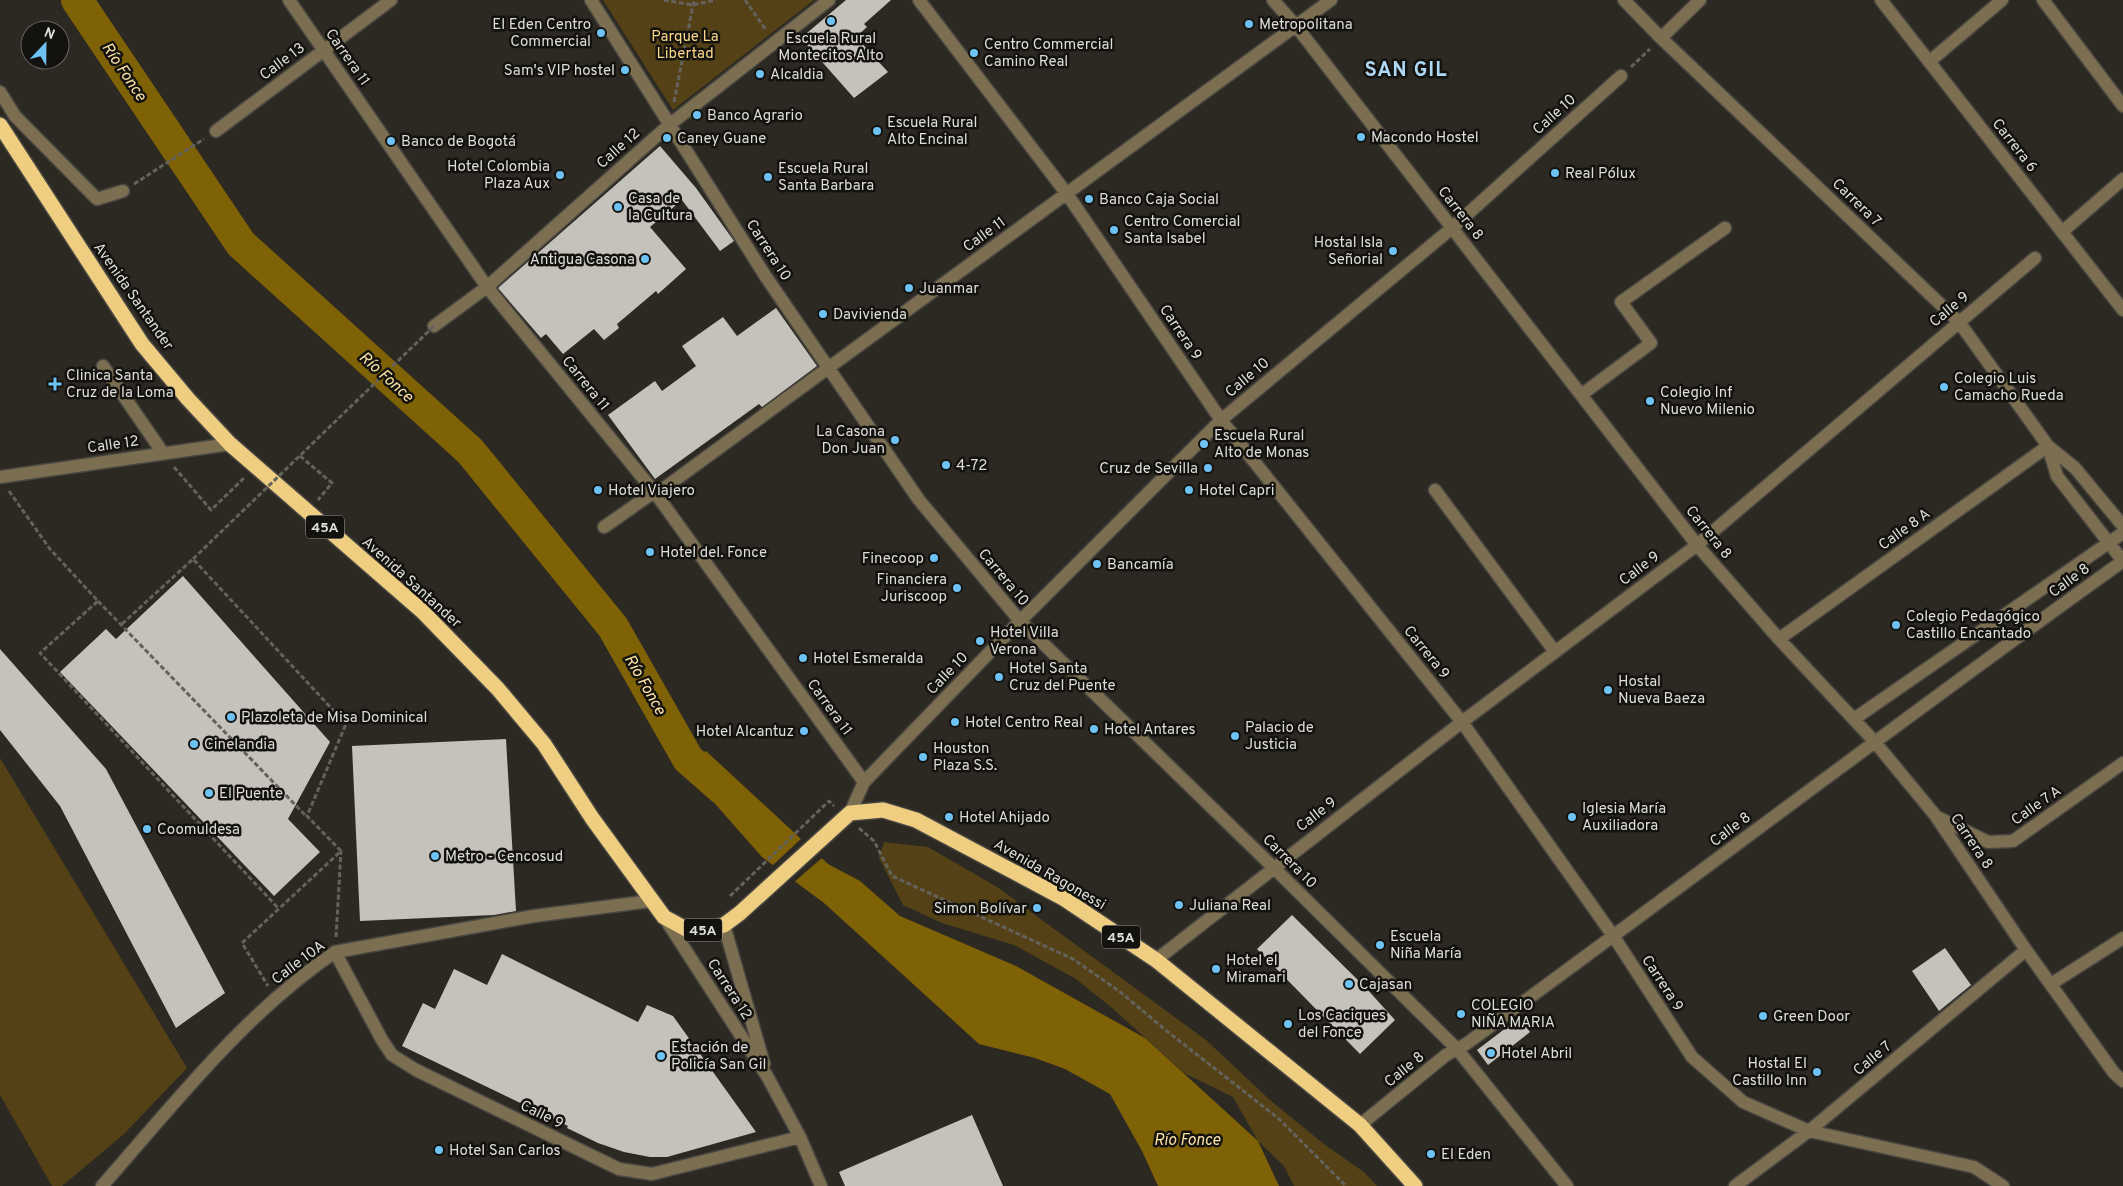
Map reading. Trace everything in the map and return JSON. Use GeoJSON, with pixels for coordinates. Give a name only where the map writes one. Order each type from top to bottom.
{"type":"FeatureCollection","features":[{"type":"Feature","properties":{"kind":"highway","name":"Avenida Santander"},"geometry":{"type":"LineString","coordinates":[[0,125],[142,344],[188,399],[230,444],[422,611],[498,689],[544,744],[592,818],[664,917],[686,928],[705,930],[724,925],[740,913],[848,815]]}},
{"type":"Feature","properties":{"kind":"highway","name":"Avenida Ragonessi"},"geometry":{"type":"LineString","coordinates":[[848,815],[883,810],[916,820],[1063,898],[1156,960],[1360,1125],[1415,1186]]}},
{"type":"Feature","properties":{"kind":"street","name":"Carrera 11"},"geometry":{"type":"LineString","coordinates":[[289,0],[487,287],[655,493],[864,782]]}},
{"type":"Feature","properties":{"kind":"street","name":"Calle 13"},"geometry":{"type":"LineString","coordinates":[[216,130],[391,0]]}},
{"type":"Feature","properties":{"kind":"street","name":"Carrera 10"},"geometry":{"type":"LineString","coordinates":[[591,0],[766,277],[919,500],[1020,621],[1274,867],[1457,1050],[1567,1186]]}},
{"type":"Feature","properties":{"kind":"street","name":"Calle 12"},"geometry":{"type":"LineString","coordinates":[[434,326],[487,287],[669,124],[829,0]]}},
{"type":"Feature","properties":{"kind":"street","name":"Carrera 9"},"geometry":{"type":"LineString","coordinates":[[919,0],[1067,194],[1221,420],[1462,722],[1614,937],[1692,1057],[1743,1102],[1809,1132],[1974,1167],[2003,1186]]}},
{"type":"Feature","properties":{"kind":"street","name":"Carrera 8"},"geometry":{"type":"LineString","coordinates":[[1273,0],[1296,26],[1697,545],[1778,639],[1874,741],[1935,815],[2026,950],[2114,1073],[2123,1081]]}},
{"type":"Feature","properties":{"kind":"street","name":"Calle 11"},"geometry":{"type":"LineString","coordinates":[[604,527],[655,493],[1332,0]]}},
{"type":"Feature","properties":{"kind":"street","name":"Carrera 7"},"geometry":{"type":"LineString","coordinates":[[1624,0],[1661,38],[1959,322],[2048,446],[2076,468],[2123,526]]}},
{"type":"Feature","properties":{"kind":"street"},"geometry":{"type":"LineString","coordinates":[[1661,38],[1700,0]]}},
{"type":"Feature","properties":{"kind":"street","name":"Carrera 6"},"geometry":{"type":"LineString","coordinates":[[1880,0],[2123,310]]}},
{"type":"Feature","properties":{"kind":"street"},"geometry":{"type":"LineString","coordinates":[[1929,62],[2002,0]]}},
{"type":"Feature","properties":{"kind":"street"},"geometry":{"type":"LineString","coordinates":[[2043,0],[2123,106]]}},
{"type":"Feature","properties":{"kind":"street","name":"Calle 10"},"geometry":{"type":"LineString","coordinates":[[848,815],[864,782],[1020,621],[1221,420],[1452,228],[1621,76]]}},
{"type":"Feature","properties":{"kind":"street"},"geometry":{"type":"LineString","coordinates":[[0,92],[15,116],[97,199],[123,191]]}},
{"type":"Feature","properties":{"kind":"street"},"geometry":{"type":"LineString","coordinates":[[2062,232],[2123,179]]}},
{"type":"Feature","properties":{"kind":"street"},"geometry":{"type":"LineString","coordinates":[[1581,395],[1651,343],[1621,302],[1725,228]]}},
{"type":"Feature","properties":{"kind":"street","name":"Calle 9"},"geometry":{"type":"LineString","coordinates":[[1156,960],[1462,722],[1697,545],[2035,258]]}},
{"type":"Feature","properties":{"kind":"street"},"geometry":{"type":"LineString","coordinates":[[103,366],[162,453]]}},
{"type":"Feature","properties":{"kind":"street","name":"Calle 12"},"geometry":{"type":"LineString","coordinates":[[3,482],[162,453],[230,444]]}},
{"type":"Feature","properties":{"kind":"street","name":"Carrera 7"},"geometry":{"type":"LineString","coordinates":[[2048,446],[2057,476],[2123,561]]}},
{"type":"Feature","properties":{"kind":"street","name":"Calle 8 A"},"geometry":{"type":"LineString","coordinates":[[1778,639],[2048,446]]}},
{"type":"Feature","properties":{"kind":"street"},"geometry":{"type":"LineString","coordinates":[[1435,490],[1556,652]]}},
{"type":"Feature","properties":{"kind":"street","name":"Calle 8"},"geometry":{"type":"LineString","coordinates":[[1854,719],[2123,533]]}},
{"type":"Feature","properties":{"kind":"street","name":"Calle 8"},"geometry":{"type":"LineString","coordinates":[[1360,1125],[1446,1055],[1457,1050],[1614,937],[1874,741],[2123,561]]}},
{"type":"Feature","properties":{"kind":"street","name":"Calle 7 A"},"geometry":{"type":"LineString","coordinates":[[1935,815],[1988,842],[2013,841],[2123,763]]}},
{"type":"Feature","properties":{"kind":"street","name":"Calle 10A"},"geometry":{"type":"LineString","coordinates":[[102,1186],[219,1053],[275,999],[310,969],[335,952],[534,916],[651,901]]}},
{"type":"Feature","properties":{"kind":"street","name":"Carrera 12"},"geometry":{"type":"LineString","coordinates":[[664,917],[767,1076],[800,1137],[822,1186]]}},
{"type":"Feature","properties":{"kind":"street"},"geometry":{"type":"LineString","coordinates":[[724,925],[767,1076]]}},
{"type":"Feature","properties":{"kind":"street"},"geometry":{"type":"LineString","coordinates":[[2051,984],[2123,938]]}},
{"type":"Feature","properties":{"kind":"street","name":"Calle 7"},"geometry":{"type":"LineString","coordinates":[[1735,1186],[1809,1132],[2026,950]]}},
{"type":"Feature","properties":{"kind":"street","name":"Calle 9"},"geometry":{"type":"LineString","coordinates":[[335,952],[392,1055],[416,1070],[619,1169],[652,1174],[800,1137]]}},
{"type":"Feature","properties":{"kind":"path"},"geometry":{"type":"LineString","coordinates":[[664,0],[693,5],[716,0]]}},
{"type":"Feature","properties":{"kind":"path"},"geometry":{"type":"LineString","coordinates":[[669,124],[694,0]]}},
{"type":"Feature","properties":{"kind":"path"},"geometry":{"type":"LineString","coordinates":[[745,0],[774,42]]}},
{"type":"Feature","properties":{"kind":"path"},"geometry":{"type":"LineString","coordinates":[[1621,76],[1661,38]]}},
{"type":"Feature","properties":{"kind":"path"},"geometry":{"type":"LineString","coordinates":[[123,191],[216,130]]}},
{"type":"Feature","properties":{"kind":"path"},"geometry":{"type":"LineString","coordinates":[[122,624],[193,559],[434,326]]}},
{"type":"Feature","properties":{"kind":"path"},"geometry":{"type":"LineString","coordinates":[[162,453],[212,510],[244,478],[249,484]]}},
{"type":"Feature","properties":{"kind":"path"},"geometry":{"type":"LineString","coordinates":[[300,456],[332,483],[309,512]]}},
{"type":"Feature","properties":{"kind":"path"},"geometry":{"type":"LineString","coordinates":[[3,482],[50,549],[98,601],[341,850],[335,952]]}},
{"type":"Feature","properties":{"kind":"path"},"geometry":{"type":"LineString","coordinates":[[255,489],[260,494]]}},
{"type":"Feature","properties":{"kind":"path"},"geometry":{"type":"LineString","coordinates":[[193,559],[346,724],[307,816]]}},
{"type":"Feature","properties":{"kind":"path"},"geometry":{"type":"LineString","coordinates":[[98,601],[40,653],[279,909]]}},
{"type":"Feature","properties":{"kind":"path"},"geometry":{"type":"LineString","coordinates":[[730,896],[829,801],[848,815],[874,841],[892,876],[1073,959],[1119,991],[1278,1118],[1346,1186]]}},
{"type":"Feature","properties":{"kind":"path"},"geometry":{"type":"LineString","coordinates":[[275,999],[242,943],[341,850]]}},
{"type":"Feature","properties":{"kind":"green space","name":"Parque La Libertad"},"geometry":{"type":"Polygon","coordinates":[[[603,0],[814,0],[673,110],[603,0]]]}},
{"type":"Feature","properties":{"kind":"green space"},"geometry":{"type":"Polygon","coordinates":[[[0,758],[187,1068],[124,1134],[62,1186],[52,1186],[0,1095],[0,758]]]}},
{"type":"Feature","properties":{"kind":"green space"},"geometry":{"type":"Polygon","coordinates":[[[884,842],[928,847],[997,887],[1206,1040],[1270,1100],[1325,1145],[1364,1172],[1377,1186],[1294,1186],[1284,1166],[1258,1141],[1233,1097],[1184,1073],[1111,1007],[1076,979],[1014,945],[942,923],[903,905],[879,858],[884,842]]]}},
{"type":"Feature","properties":{"kind":"water","name":"Río Fonce"},"geometry":{"type":"Polygon","coordinates":[[[706,751],[828,864],[860,881],[900,916],[1016,966],[1145,1038],[1258,1141],[1279,1186],[1158,1186],[1142,1151],[1110,1094],[1065,1069],[1035,1058],[979,1044],[824,903],[762,857],[687,772],[688,759],[706,751]]]}},
{"type":"Feature","properties":{"kind":"pier"},"geometry":{"type":"Polygon","coordinates":[[[803,837],[823,857],[793,883],[771,867],[803,837]]]}},
{"type":"Feature","properties":{"kind":"building"},"geometry":{"type":"Polygon","coordinates":[[[846,0],[891,0],[864,24],[867,27],[856,37],[888,72],[854,98],[801,38],[846,0]]]}},
{"type":"Feature","properties":{"kind":"building","name":"Antigua Casona"},"geometry":{"type":"Polygon","coordinates":[[[660,146],[696,188],[734,241],[720,251],[682,200],[650,227],[686,269],[658,294],[656,291],[617,324],[619,328],[604,340],[594,329],[563,354],[546,334],[541,338],[498,288],[660,146]]]}},
{"type":"Feature","properties":{"kind":"building"},"geometry":{"type":"Polygon","coordinates":[[[776,308],[817,366],[762,407],[759,404],[655,479],[608,415],[655,381],[662,391],[696,366],[682,346],[723,317],[737,336],[776,308]]]}},
{"type":"Feature","properties":{"kind":"building"},"geometry":{"type":"Polygon","coordinates":[[[183,576],[330,742],[288,819],[320,852],[274,896],[60,672],[106,629],[116,639],[183,576]]]}},
{"type":"Feature","properties":{"kind":"building"},"geometry":{"type":"Polygon","coordinates":[[[0,649],[106,769],[225,993],[176,1028],[60,806],[0,730],[0,649]]]}},
{"type":"Feature","properties":{"kind":"building","name":"Metro - Cencosud"},"geometry":{"type":"Polygon","coordinates":[[[506,739],[516,911],[494,915],[360,921],[352,746],[506,739]]]}},
{"type":"Feature","properties":{"kind":"building"},"geometry":{"type":"Polygon","coordinates":[[[1292,915],[1366,988],[1395,1020],[1360,1054],[1257,949],[1292,915]]]}},
{"type":"Feature","properties":{"kind":"building"},"geometry":{"type":"Polygon","coordinates":[[[1945,948],[1971,985],[1939,1011],[1912,971],[1945,948]]]}},
{"type":"Feature","properties":{"kind":"building"},"geometry":{"type":"Polygon","coordinates":[[[502,954],[638,1022],[647,1005],[673,1016],[756,1132],[667,1157],[650,1157],[624,1152],[598,1143],[567,1128],[568,1126],[402,1046],[423,1003],[435,1009],[454,969],[487,985],[502,954]]]}},
{"type":"Feature","properties":{"kind":"building"},"geometry":{"type":"Polygon","coordinates":[[[1519,1018],[1530,1032],[1488,1065],[1477,1050],[1519,1018]]]}},
{"type":"Feature","properties":{"kind":"building"},"geometry":{"type":"Polygon","coordinates":[[[972,1115],[1003,1186],[845,1186],[839,1172],[972,1115]]]}},
{"type":"Feature","properties":{"kind":"waterway","name":"Río Fonce"},"geometry":{"type":"LineString","coordinates":[[77,0],[241,244],[470,451],[613,627],[688,759],[721,788]]}},
{"type":"Feature","properties":{"kind":"place","name":"Escuela Rural Montecitos Alto"},"geometry":{"type":"Point","coordinates":[831,21]}},
{"type":"Feature","properties":{"kind":"place","name":"Metropolitana"},"geometry":{"type":"Point","coordinates":[1249,24]}},
{"type":"Feature","properties":{"kind":"place","name":"El Eden Centro Commercial"},"geometry":{"type":"Point","coordinates":[601,33]}},
{"type":"Feature","properties":{"kind":"place","name":"Centro Commercial Camino Real"},"geometry":{"type":"Point","coordinates":[974,53]}},
{"type":"Feature","properties":{"kind":"place","name":"Sam's VIP hostel"},"geometry":{"type":"Point","coordinates":[625,70]}},
{"type":"Feature","properties":{"kind":"place","name":"Alcaldia"},"geometry":{"type":"Point","coordinates":[760,74]}},
{"type":"Feature","properties":{"kind":"place","name":"Banco Agrario"},"geometry":{"type":"Point","coordinates":[697,115]}},
{"type":"Feature","properties":{"kind":"place","name":"Escuela Rural Alto Encinal"},"geometry":{"type":"Point","coordinates":[877,131]}},
{"type":"Feature","properties":{"kind":"place","name":"Macondo Hostel"},"geometry":{"type":"Point","coordinates":[1361,137]}},
{"type":"Feature","properties":{"kind":"place","name":"Caney Guane"},"geometry":{"type":"Point","coordinates":[667,138]}},
{"type":"Feature","properties":{"kind":"place","name":"Banco de Bogotá"},"geometry":{"type":"Point","coordinates":[391,141]}},
{"type":"Feature","properties":{"kind":"place","name":"Real Pólux"},"geometry":{"type":"Point","coordinates":[1555,173]}},
{"type":"Feature","properties":{"kind":"place","name":"Hotel Colombia Plaza Aux"},"geometry":{"type":"Point","coordinates":[560,175]}},
{"type":"Feature","properties":{"kind":"place","name":"Escuela Rural Santa Barbara"},"geometry":{"type":"Point","coordinates":[768,177]}},
{"type":"Feature","properties":{"kind":"place","name":"Banco Caja Social"},"geometry":{"type":"Point","coordinates":[1089,199]}},
{"type":"Feature","properties":{"kind":"place","name":"Casa de la Cultura"},"geometry":{"type":"Point","coordinates":[618,207]}},
{"type":"Feature","properties":{"kind":"place","name":"Centro Comercial Santa Isabel"},"geometry":{"type":"Point","coordinates":[1114,230]}},
{"type":"Feature","properties":{"kind":"place","name":"Hostal Isla Señorial"},"geometry":{"type":"Point","coordinates":[1393,251]}},
{"type":"Feature","properties":{"kind":"place","name":"Antigua Casona"},"geometry":{"type":"Point","coordinates":[645,259]}},
{"type":"Feature","properties":{"kind":"place","name":"Juanmar"},"geometry":{"type":"Point","coordinates":[909,288]}},
{"type":"Feature","properties":{"kind":"place","name":"Davivienda"},"geometry":{"type":"Point","coordinates":[823,314]}},
{"type":"Feature","properties":{"kind":"place","name":"Clinica Santa Cruz de la Loma"},"geometry":{"type":"Point","coordinates":[55,384]}},
{"type":"Feature","properties":{"kind":"place","name":"Colegio Luis Camacho Rueda"},"geometry":{"type":"Point","coordinates":[1944,387]}},
{"type":"Feature","properties":{"kind":"place","name":"Colegio Inf Nuevo Milenio"},"geometry":{"type":"Point","coordinates":[1650,401]}},
{"type":"Feature","properties":{"kind":"place","name":"La Casona Don Juan"},"geometry":{"type":"Point","coordinates":[895,440]}},
{"type":"Feature","properties":{"kind":"place","name":"Escuela Rural Alto de Monas"},"geometry":{"type":"Point","coordinates":[1204,444]}},
{"type":"Feature","properties":{"kind":"place","name":"4-72"},"geometry":{"type":"Point","coordinates":[946,465]}},
{"type":"Feature","properties":{"kind":"place","name":"Cruz de Sevilla"},"geometry":{"type":"Point","coordinates":[1208,468]}},
{"type":"Feature","properties":{"kind":"place","name":"Hotel Viajero"},"geometry":{"type":"Point","coordinates":[598,490]}},
{"type":"Feature","properties":{"kind":"place","name":"Hotel Capri"},"geometry":{"type":"Point","coordinates":[1189,490]}},
{"type":"Feature","properties":{"kind":"place","name":"Hotel del. Fonce"},"geometry":{"type":"Point","coordinates":[650,552]}},
{"type":"Feature","properties":{"kind":"place","name":"Finecoop"},"geometry":{"type":"Point","coordinates":[934,558]}},
{"type":"Feature","properties":{"kind":"place","name":"Bancamía"},"geometry":{"type":"Point","coordinates":[1097,564]}},
{"type":"Feature","properties":{"kind":"place","name":"Financiera Juriscoop"},"geometry":{"type":"Point","coordinates":[957,588]}},
{"type":"Feature","properties":{"kind":"place","name":"Colegio Pedagógico Castillo Encantado"},"geometry":{"type":"Point","coordinates":[1896,625]}},
{"type":"Feature","properties":{"kind":"place","name":"Hotel Villa Verona"},"geometry":{"type":"Point","coordinates":[980,641]}},
{"type":"Feature","properties":{"kind":"place","name":"Hotel Esmeralda"},"geometry":{"type":"Point","coordinates":[803,658]}},
{"type":"Feature","properties":{"kind":"place","name":"Hotel Santa Cruz del Puente"},"geometry":{"type":"Point","coordinates":[999,677]}},
{"type":"Feature","properties":{"kind":"place","name":"Hostal Nueva Baeza"},"geometry":{"type":"Point","coordinates":[1608,690]}},
{"type":"Feature","properties":{"kind":"place","name":"Plazoleta de Misa Dominical"},"geometry":{"type":"Point","coordinates":[231,717]}},
{"type":"Feature","properties":{"kind":"place","name":"Hotel Centro Real"},"geometry":{"type":"Point","coordinates":[955,722]}},
{"type":"Feature","properties":{"kind":"place","name":"Hotel Antares"},"geometry":{"type":"Point","coordinates":[1094,729]}},
{"type":"Feature","properties":{"kind":"place","name":"Hotel Alcantuz"},"geometry":{"type":"Point","coordinates":[804,731]}},
{"type":"Feature","properties":{"kind":"place","name":"Palacio de Justicia"},"geometry":{"type":"Point","coordinates":[1235,736]}},
{"type":"Feature","properties":{"kind":"place","name":"Cinelandia"},"geometry":{"type":"Point","coordinates":[194,744]}},
{"type":"Feature","properties":{"kind":"place","name":"Houston Plaza S.S."},"geometry":{"type":"Point","coordinates":[923,757]}},
{"type":"Feature","properties":{"kind":"place","name":"El Puente"},"geometry":{"type":"Point","coordinates":[209,793]}},
{"type":"Feature","properties":{"kind":"place","name":"Hotel Ahijado"},"geometry":{"type":"Point","coordinates":[949,817]}},
{"type":"Feature","properties":{"kind":"place","name":"Iglesia María Auxiliadora"},"geometry":{"type":"Point","coordinates":[1572,817]}},
{"type":"Feature","properties":{"kind":"place","name":"Coomuldesa"},"geometry":{"type":"Point","coordinates":[147,829]}},
{"type":"Feature","properties":{"kind":"place","name":"Metro - Cencosud"},"geometry":{"type":"Point","coordinates":[435,856]}},
{"type":"Feature","properties":{"kind":"place","name":"Juliana Real"},"geometry":{"type":"Point","coordinates":[1179,905]}},
{"type":"Feature","properties":{"kind":"place","name":"Simon Bolívar"},"geometry":{"type":"Point","coordinates":[1037,908]}},
{"type":"Feature","properties":{"kind":"place","name":"Escuela Niña María"},"geometry":{"type":"Point","coordinates":[1380,945]}},
{"type":"Feature","properties":{"kind":"place","name":"Hotel el Miramari"},"geometry":{"type":"Point","coordinates":[1216,969]}},
{"type":"Feature","properties":{"kind":"place","name":"Cajasan"},"geometry":{"type":"Point","coordinates":[1349,984]}},
{"type":"Feature","properties":{"kind":"place","name":"COLEGIO NIÑA MARIA"},"geometry":{"type":"Point","coordinates":[1461,1014]}},
{"type":"Feature","properties":{"kind":"place","name":"Green Door"},"geometry":{"type":"Point","coordinates":[1763,1016]}},
{"type":"Feature","properties":{"kind":"place","name":"Los Caciques del Fonce"},"geometry":{"type":"Point","coordinates":[1288,1024]}},
{"type":"Feature","properties":{"kind":"place","name":"Hotel Abril"},"geometry":{"type":"Point","coordinates":[1491,1053]}},
{"type":"Feature","properties":{"kind":"place","name":"Estación de Policía San Gil"},"geometry":{"type":"Point","coordinates":[661,1056]}},
{"type":"Feature","properties":{"kind":"place","name":"Hostal El Castillo Inn"},"geometry":{"type":"Point","coordinates":[1817,1072]}},
{"type":"Feature","properties":{"kind":"place","name":"Hotel San Carlos"},"geometry":{"type":"Point","coordinates":[439,1150]}},
{"type":"Feature","properties":{"kind":"place","name":"El Eden"},"geometry":{"type":"Point","coordinates":[1431,1154]}},
{"type":"Feature","properties":{"kind":"district","name":"SAN GIL"},"geometry":{"type":"Point","coordinates":[1406,69]}}]}
